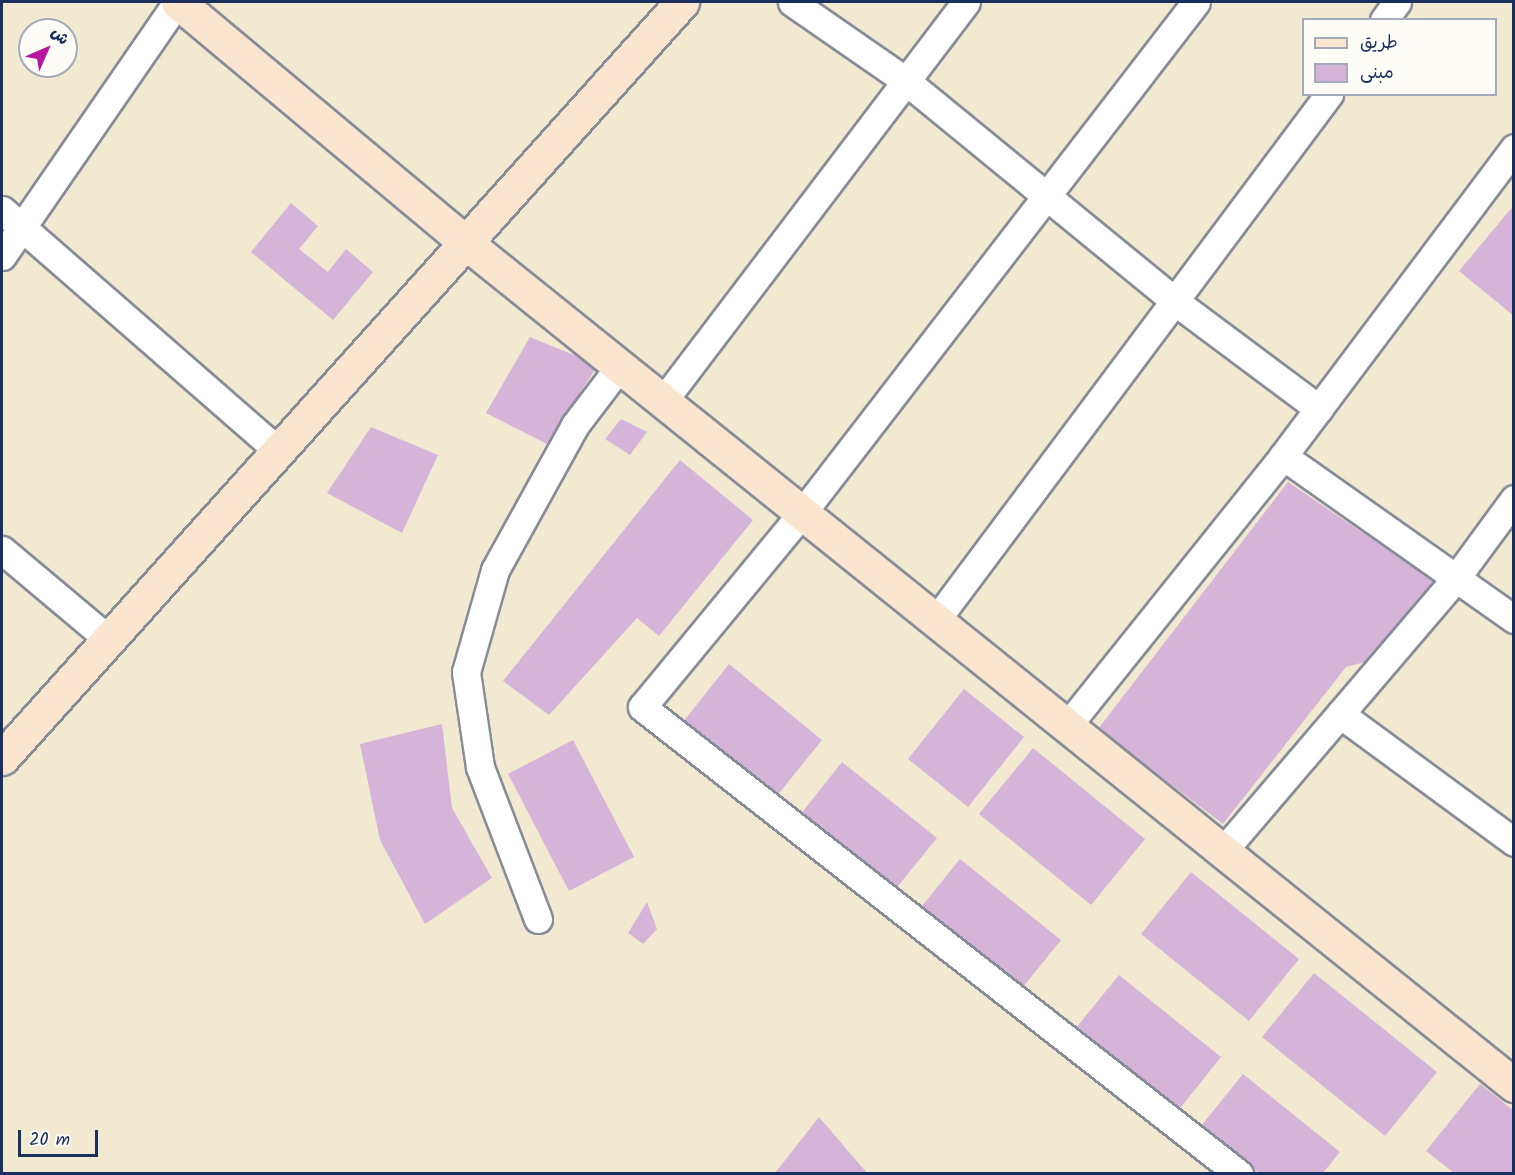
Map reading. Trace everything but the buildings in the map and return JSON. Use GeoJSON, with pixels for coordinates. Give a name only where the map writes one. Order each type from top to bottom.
{"type":"FeatureCollection","features":[{"type":"Feature","properties":{"kind":"street"},"geometry":{"type":"LineString","coordinates":[[792,2],[906,81],[1177,303],[1319,409]]}},
{"type":"Feature","properties":{"kind":"street"},"geometry":{"type":"LineString","coordinates":[[663,401],[966,2]]}},
{"type":"Feature","properties":{"kind":"street"},"geometry":{"type":"LineString","coordinates":[[1196,2],[802,513],[642,707],[1239,1173]]}},
{"type":"Feature","properties":{"kind":"street"},"geometry":{"type":"LineString","coordinates":[[1385,18],[1397,2]]}},
{"type":"Feature","properties":{"kind":"street"},"geometry":{"type":"LineString","coordinates":[[2,256],[188,5],[465,242],[1514,1085]]}},
{"type":"Feature","properties":{"kind":"street"},"geometry":{"type":"LineString","coordinates":[[2,758],[465,242],[670,6]]}},
{"type":"Feature","properties":{"kind":"street"},"geometry":{"type":"LineString","coordinates":[[936,620],[1177,303],[1328,96]]}},
{"type":"Feature","properties":{"kind":"street"},"geometry":{"type":"LineString","coordinates":[[1067,726],[1283,456],[1514,148]]}},
{"type":"Feature","properties":{"kind":"street"},"geometry":{"type":"LineString","coordinates":[[2,210],[277,450]]}},
{"type":"Feature","properties":{"kind":"street"},"geometry":{"type":"LineString","coordinates":[[538,919],[480,767],[466,672],[495,570],[575,425],[620,366]]}},
{"type":"Feature","properties":{"kind":"street"},"geometry":{"type":"LineString","coordinates":[[1283,456],[1514,619]]}},
{"type":"Feature","properties":{"kind":"street"},"geometry":{"type":"LineString","coordinates":[[1223,851],[1456,578],[1514,499]]}},
{"type":"Feature","properties":{"kind":"street"},"geometry":{"type":"LineString","coordinates":[[2,549],[108,639]]}},
{"type":"Feature","properties":{"kind":"street"},"geometry":{"type":"LineString","coordinates":[[1340,714],[1514,842]]}}]}
